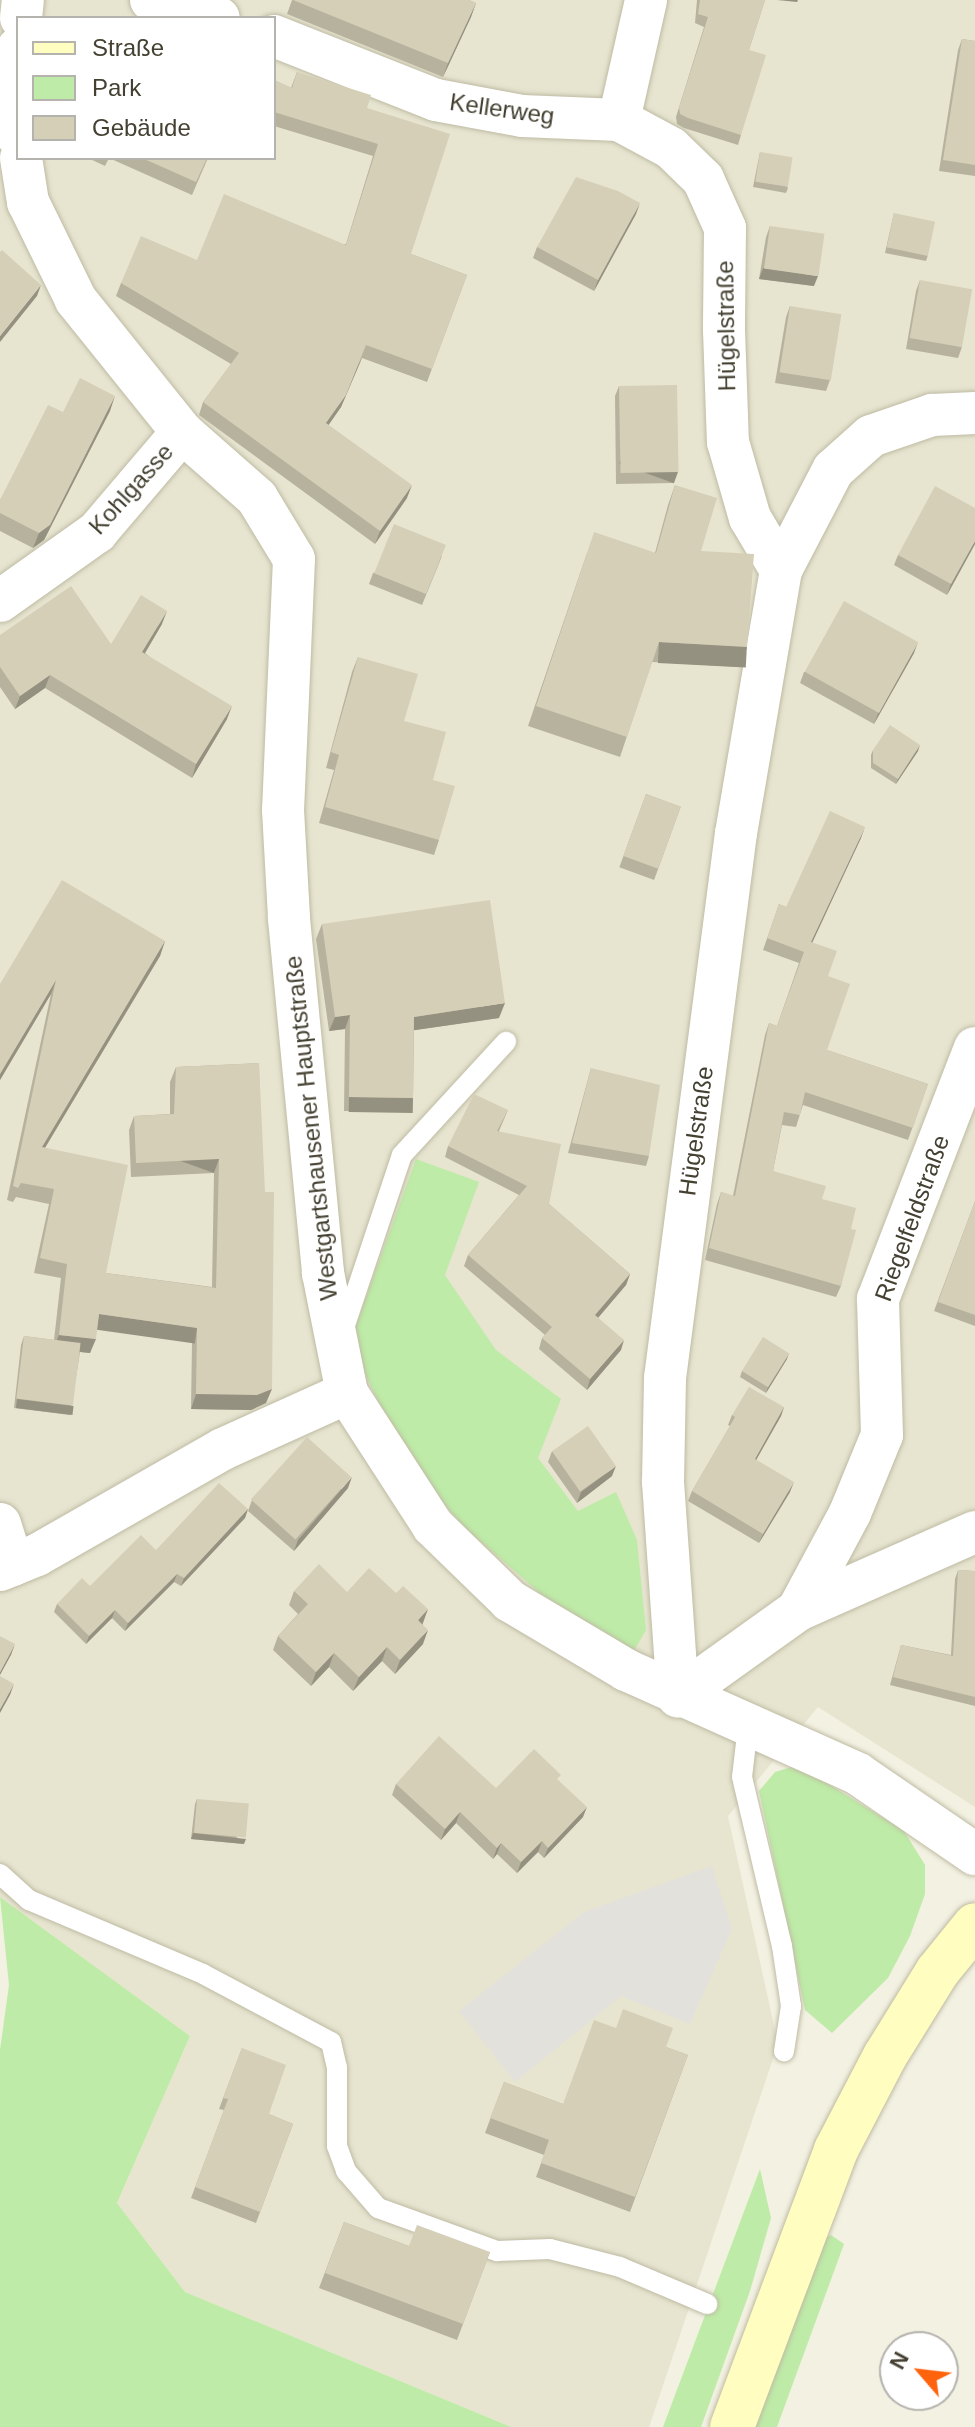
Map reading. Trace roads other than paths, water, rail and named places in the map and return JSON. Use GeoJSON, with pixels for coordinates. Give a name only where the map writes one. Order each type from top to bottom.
{"type":"FeatureCollection","features":[{"type":"Feature","properties":{"kind":"main road"},"geometry":{"type":"LineString","coordinates":[[732,2427],[836,2150],[885,2056],[937,1972],[975,1925]]}},
{"type":"Feature","properties":{"kind":"street"},"geometry":{"type":"LineString","coordinates":[[619,120],[646,0]]}},
{"type":"Feature","properties":{"kind":"street"},"geometry":{"type":"LineString","coordinates":[[156,1],[212,16]]}},
{"type":"Feature","properties":{"kind":"street","name":"Kellerweg"},"geometry":{"type":"LineString","coordinates":[[276,37],[436,100],[522,116],[619,120]]}},
{"type":"Feature","properties":{"kind":"street"},"geometry":{"type":"LineString","coordinates":[[16,70],[13,103],[16,123]]}},
{"type":"Feature","properties":{"kind":"street","name":"Hügelstraße"},"geometry":{"type":"LineString","coordinates":[[619,120],[671,148],[703,179],[725,228],[724,330],[728,442],[750,518],[781,570]]}},
{"type":"Feature","properties":{"kind":"street","name":"Westgartshausener Hauptstraße"},"geometry":{"type":"LineString","coordinates":[[21,160],[28,202],[76,300],[182,432],[257,498],[294,559],[283,810],[290,934],[323,1273],[347,1393],[433,1526],[510,1601],[626,1670],[678,1696],[858,1774],[975,1854]]}},
{"type":"Feature","properties":{"kind":"street","name":"Hügelstraße"},"geometry":{"type":"LineString","coordinates":[[678,1696],[663,1482],[665,1378],[734,848],[781,570],[833,470],[871,436],[932,415],[975,413]]}},
{"type":"Feature","properties":{"kind":"street","name":"Kohlgasse"},"geometry":{"type":"LineString","coordinates":[[0,601],[97,532],[182,432]]}},
{"type":"Feature","properties":{"kind":"street","name":"Riegelfeldstraße"},"geometry":{"type":"LineString","coordinates":[[678,1696],[798,1610],[850,1513],[882,1435],[878,1299],[975,1048]]}},
{"type":"Feature","properties":{"kind":"street"},"geometry":{"type":"LineString","coordinates":[[0,1524],[6,1567],[37,1555],[223,1449],[347,1393]]}},
{"type":"Feature","properties":{"kind":"street"},"geometry":{"type":"LineString","coordinates":[[798,1610],[975,1532]]}},
{"type":"Feature","properties":{"kind":"lane"},"geometry":{"type":"LineString","coordinates":[[337,1349],[402,1155],[506,1042]]}},
{"type":"Feature","properties":{"kind":"lane"},"geometry":{"type":"LineString","coordinates":[[748,1726],[742,1777],[782,1946],[791,2006],[784,2051]]}},
{"type":"Feature","properties":{"kind":"lane"},"geometry":{"type":"LineString","coordinates":[[0,1874],[29,1900],[203,1974],[331,2042],[337,2067],[337,2146],[346,2171],[378,2208],[497,2251],[550,2249],[620,2267],[707,2304]]}}]}
